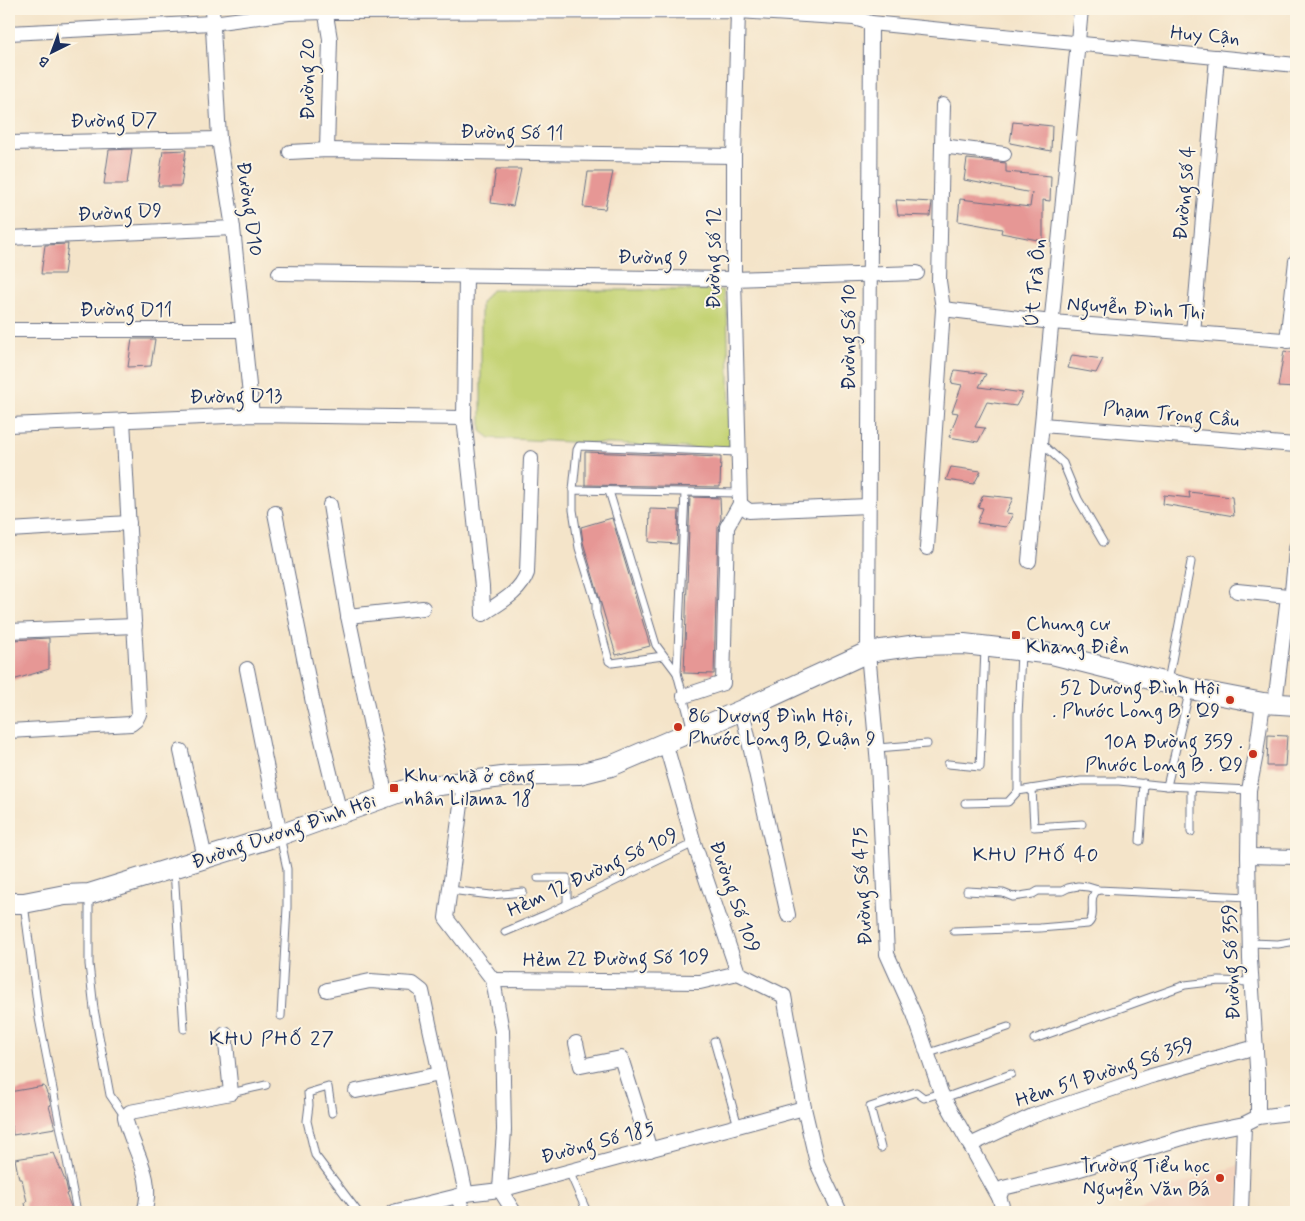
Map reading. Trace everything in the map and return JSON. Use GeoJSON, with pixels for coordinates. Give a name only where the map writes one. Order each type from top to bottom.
{"type":"FeatureCollection","features":[{"type":"Feature","properties":{"kind":"street","name":"Đường D10"},"geometry":{"type":"LineString","coordinates":[[212,9],[220,139],[232,228],[252,415]]}},
{"type":"Feature","properties":{"kind":"street","name":"Út Trà Ôn"},"geometry":{"type":"LineString","coordinates":[[1029,561],[1081,9]]}},
{"type":"Feature","properties":{"kind":"street","name":"Huy Cận"},"geometry":{"type":"LineString","coordinates":[[9,34],[212,23],[326,10],[738,11],[854,14],[871,23],[1296,65]]}},
{"type":"Feature","properties":{"kind":"street","name":"Đường 20"},"geometry":{"type":"LineString","coordinates":[[326,10],[330,39],[327,150]]}},
{"type":"Feature","properties":{"kind":"street","name":"Đường số 12"},"geometry":{"type":"LineString","coordinates":[[738,11],[734,156],[734,279],[740,499]]}},
{"type":"Feature","properties":{"kind":"street","name":"Đường Số 10"},"geometry":{"type":"LineString","coordinates":[[868,652],[871,23]]}},
{"type":"Feature","properties":{"kind":"street","name":"Đường số 4"},"geometry":{"type":"LineString","coordinates":[[1193,333],[1217,57]]}},
{"type":"Feature","properties":{"kind":"street"},"geometry":{"type":"LineString","coordinates":[[926,548],[943,309],[939,281],[943,105]]}},
{"type":"Feature","properties":{"kind":"street","name":"Đường D7"},"geometry":{"type":"LineString","coordinates":[[9,143],[220,139]]}},
{"type":"Feature","properties":{"kind":"street"},"geometry":{"type":"LineString","coordinates":[[942,146],[1004,154]]}},
{"type":"Feature","properties":{"kind":"street","name":"Đường Số 11"},"geometry":{"type":"LineString","coordinates":[[290,152],[327,150],[734,156]]}},
{"type":"Feature","properties":{"kind":"street","name":"Đường D9"},"geometry":{"type":"LineString","coordinates":[[9,238],[232,228]]}},
{"type":"Feature","properties":{"kind":"street"},"geometry":{"type":"LineString","coordinates":[[1292,341],[1296,262]]}},
{"type":"Feature","properties":{"kind":"street","name":"Đường 9"},"geometry":{"type":"LineString","coordinates":[[279,273],[734,279],[917,273]]}},
{"type":"Feature","properties":{"kind":"street"},"geometry":{"type":"LineString","coordinates":[[466,276],[464,418],[482,586],[483,614],[515,592],[524,581],[527,573],[531,458]]}},
{"type":"Feature","properties":{"kind":"street","name":"Nguyễn Đình Thi"},"geometry":{"type":"LineString","coordinates":[[943,309],[1052,322],[1292,341]]}},
{"type":"Feature","properties":{"kind":"street","name":"Đường D11"},"geometry":{"type":"LineString","coordinates":[[9,330],[243,330]]}},
{"type":"Feature","properties":{"kind":"street","name":"Đường D13"},"geometry":{"type":"LineString","coordinates":[[9,425],[252,415],[464,418]]}},
{"type":"Feature","properties":{"kind":"street"},"geometry":{"type":"LineString","coordinates":[[9,731],[130,724],[136,720],[139,714],[123,420]]}},
{"type":"Feature","properties":{"kind":"street","name":"Phạm Trọng Cầu"},"geometry":{"type":"LineString","coordinates":[[1042,425],[1296,445]]}},
{"type":"Feature","properties":{"kind":"street"},"geometry":{"type":"LineString","coordinates":[[684,696],[722,683],[727,527],[740,499],[749,511],[868,506]]}},
{"type":"Feature","properties":{"kind":"street"},"geometry":{"type":"LineString","coordinates":[[330,505],[348,616],[386,797]]}},
{"type":"Feature","properties":{"kind":"street"},"geometry":{"type":"LineString","coordinates":[[275,514],[313,703],[340,814]]}},
{"type":"Feature","properties":{"kind":"street"},"geometry":{"type":"LineString","coordinates":[[9,530],[129,523]]}},
{"type":"Feature","properties":{"kind":"street"},"geometry":{"type":"LineString","coordinates":[[1237,591],[1288,596]]}},
{"type":"Feature","properties":{"kind":"street","name":"Đường Số 359"},"geometry":{"type":"LineString","coordinates":[[1258,1117],[1258,1082],[1250,943],[1249,790],[1269,703],[1288,596]]}},
{"type":"Feature","properties":{"kind":"street"},"geometry":{"type":"LineString","coordinates":[[348,616],[424,608]]}},
{"type":"Feature","properties":{"kind":"street"},"geometry":{"type":"LineString","coordinates":[[9,630],[135,626]]}},
{"type":"Feature","properties":{"kind":"street","name":"Đường Dương Đình Hội"},"geometry":{"type":"LineString","coordinates":[[16,903],[65,895],[90,894],[280,835],[408,789],[510,776],[579,774],[611,766],[742,710],[868,652],[917,645],[964,644],[1021,650],[1052,654],[1190,689],[1269,703],[1296,705]]}},
{"type":"Feature","properties":{"kind":"street","name":"Đường Số 475"},"geometry":{"type":"LineString","coordinates":[[868,652],[877,748],[887,954],[914,1014],[943,1096],[999,1197],[1004,1212]]}},
{"type":"Feature","properties":{"kind":"street"},"geometry":{"type":"LineString","coordinates":[[247,669],[280,835]]}},
{"type":"Feature","properties":{"kind":"street"},"geometry":{"type":"LineString","coordinates":[[742,710],[788,915]]}},
{"type":"Feature","properties":{"kind":"street","name":"Đường Số 109"},"geometry":{"type":"LineString","coordinates":[[665,742],[694,843],[738,973],[784,996],[804,1108],[817,1163],[840,1212]]}},
{"type":"Feature","properties":{"kind":"street"},"geometry":{"type":"LineString","coordinates":[[181,751],[205,858]]}},
{"type":"Feature","properties":{"kind":"street"},"geometry":{"type":"LineString","coordinates":[[464,782],[446,918],[494,980],[502,1030],[504,1130],[500,1190],[514,1212]]}},
{"type":"Feature","properties":{"kind":"street"},"geometry":{"type":"LineString","coordinates":[[1248,856],[1296,857]]}},
{"type":"Feature","properties":{"kind":"street","name":"Hẻm 22 Đường Số 109"},"geometry":{"type":"LineString","coordinates":[[494,980],[700,982],[738,973]]}},
{"type":"Feature","properties":{"kind":"street"},"geometry":{"type":"LineString","coordinates":[[327,990],[370,981],[413,984],[422,991],[440,1074],[464,1212]]}},
{"type":"Feature","properties":{"kind":"street"},"geometry":{"type":"LineString","coordinates":[[144,1212],[148,1192],[146,1172],[125,1117],[130,1112],[230,1093],[225,1034]]}},
{"type":"Feature","properties":{"kind":"street"},"geometry":{"type":"LineString","coordinates":[[576,1043],[581,1066],[621,1058],[650,1150]]}},
{"type":"Feature","properties":{"kind":"street","name":"Hẻm 51 Đường Số 359"},"geometry":{"type":"LineString","coordinates":[[970,1145],[1032,1116],[1148,1077],[1256,1047]]}},
{"type":"Feature","properties":{"kind":"street"},"geometry":{"type":"LineString","coordinates":[[356,1091],[440,1074]]}},
{"type":"Feature","properties":{"kind":"street","name":"Đường Số 185"},"geometry":{"type":"LineString","coordinates":[[399,1212],[461,1195],[500,1190],[804,1108]]}},
{"type":"Feature","properties":{"kind":"street"},"geometry":{"type":"LineString","coordinates":[[999,1197],[1003,1188],[1073,1171],[1199,1133],[1244,1124],[1258,1117],[1296,1112]]}},
{"type":"Feature","properties":{"kind":"street"},"geometry":{"type":"LineString","coordinates":[[1241,1212],[1244,1124]]}},
{"type":"Feature","properties":{"kind":"lane"},"geometry":{"type":"LineString","coordinates":[[1041,442],[1063,463],[1078,499],[1102,542]]}},
{"type":"Feature","properties":{"kind":"lane"},"geometry":{"type":"LineString","coordinates":[[663,656],[612,663],[609,661],[596,613],[596,603],[579,548],[573,510],[576,450],[579,446],[738,452]]}},
{"type":"Feature","properties":{"kind":"lane"},"geometry":{"type":"LineString","coordinates":[[573,490],[685,493],[740,499]]}},
{"type":"Feature","properties":{"kind":"lane"},"geometry":{"type":"LineString","coordinates":[[609,491],[656,645],[677,673]]}},
{"type":"Feature","properties":{"kind":"lane"},"geometry":{"type":"LineString","coordinates":[[685,493],[677,673],[692,730]]}},
{"type":"Feature","properties":{"kind":"lane"},"geometry":{"type":"LineString","coordinates":[[1288,596],[1293,546],[1296,540]]}},
{"type":"Feature","properties":{"kind":"lane"},"geometry":{"type":"LineString","coordinates":[[1168,684],[1191,562]]}},
{"type":"Feature","properties":{"kind":"lane"},"geometry":{"type":"LineString","coordinates":[[948,764],[980,767],[985,646]]}},
{"type":"Feature","properties":{"kind":"lane"},"geometry":{"type":"LineString","coordinates":[[1018,791],[1018,716],[1021,650]]}},
{"type":"Feature","properties":{"kind":"lane"},"geometry":{"type":"LineString","coordinates":[[1167,786],[1190,689]]}},
{"type":"Feature","properties":{"kind":"lane"},"geometry":{"type":"LineString","coordinates":[[877,748],[927,744]]}},
{"type":"Feature","properties":{"kind":"lane"},"geometry":{"type":"LineString","coordinates":[[965,803],[1008,802],[1018,791],[1081,782],[1119,781],[1191,788],[1249,790]]}},
{"type":"Feature","properties":{"kind":"lane"},"geometry":{"type":"LineString","coordinates":[[1140,841],[1144,783]]}},
{"type":"Feature","properties":{"kind":"lane"},"geometry":{"type":"LineString","coordinates":[[1191,788],[1191,832]]}},
{"type":"Feature","properties":{"kind":"lane"},"geometry":{"type":"LineString","coordinates":[[1032,789],[1034,827],[1082,824]]}},
{"type":"Feature","properties":{"kind":"lane"},"geometry":{"type":"LineString","coordinates":[[280,835],[288,869],[281,1016]]}},
{"type":"Feature","properties":{"kind":"lane","name":"Hẻm 12 Đường Số 109"},"geometry":{"type":"LineString","coordinates":[[505,932],[694,843]]}},
{"type":"Feature","properties":{"kind":"lane"},"geometry":{"type":"LineString","coordinates":[[174,869],[184,1028]]}},
{"type":"Feature","properties":{"kind":"lane"},"geometry":{"type":"LineString","coordinates":[[538,878],[567,878],[567,904]]}},
{"type":"Feature","properties":{"kind":"lane"},"geometry":{"type":"LineString","coordinates":[[967,891],[1003,893],[1013,897],[1034,894],[1038,891],[1062,891],[1078,886],[1098,890],[1249,897]]}},
{"type":"Feature","properties":{"kind":"lane"},"geometry":{"type":"LineString","coordinates":[[450,890],[491,895],[523,892]]}},
{"type":"Feature","properties":{"kind":"lane"},"geometry":{"type":"LineString","coordinates":[[954,931],[1088,924],[1092,920],[1094,892],[1098,890]]}},
{"type":"Feature","properties":{"kind":"lane"},"geometry":{"type":"LineString","coordinates":[[90,894],[89,964],[94,1009],[110,1094],[125,1117]]}},
{"type":"Feature","properties":{"kind":"lane"},"geometry":{"type":"LineString","coordinates":[[16,903],[76,1207]]}},
{"type":"Feature","properties":{"kind":"lane"},"geometry":{"type":"LineString","coordinates":[[1250,943],[1278,944],[1296,941]]}},
{"type":"Feature","properties":{"kind":"lane"},"geometry":{"type":"LineString","coordinates":[[1034,1039],[1185,985],[1219,981],[1252,982]]}},
{"type":"Feature","properties":{"kind":"lane"},"geometry":{"type":"LineString","coordinates":[[929,1053],[1008,1027]]}},
{"type":"Feature","properties":{"kind":"lane"},"geometry":{"type":"LineString","coordinates":[[714,1041],[738,1126]]}},
{"type":"Feature","properties":{"kind":"lane"},"geometry":{"type":"LineString","coordinates":[[881,1148],[870,1107],[916,1092],[924,1098],[943,1096],[1011,1074]]}},
{"type":"Feature","properties":{"kind":"lane"},"geometry":{"type":"LineString","coordinates":[[230,1093],[266,1085]]}},
{"type":"Feature","properties":{"kind":"lane"},"geometry":{"type":"LineString","coordinates":[[332,1112],[328,1086],[308,1093],[307,1121],[315,1155],[358,1212]]}},
{"type":"Feature","properties":{"kind":"lane"},"geometry":{"type":"LineString","coordinates":[[569,1171],[587,1212]]}},
{"type":"Feature","properties":{"kind":"shaded area","name":"Trường Tiểu học Nguyễn Văn Bá"},"geometry":{"type":"Polygon","coordinates":[[[1240,1165],[1237,1212],[1136,1212],[1163,1201],[1161,1190],[1240,1165]]]}},
{"type":"Feature","properties":{"kind":"green space"},"geometry":{"type":"Polygon","coordinates":[[[491,290],[723,290],[727,308],[731,442],[727,450],[490,438],[481,431],[481,303],[491,290]]]}},
{"type":"Feature","properties":{"kind":"building"},"geometry":{"type":"Polygon","coordinates":[[[1013,122],[1052,126],[1051,151],[1010,143],[1013,122]]]}},
{"type":"Feature","properties":{"kind":"building"},"geometry":{"type":"Polygon","coordinates":[[[132,149],[127,184],[104,184],[109,150],[132,149]]]}},
{"type":"Feature","properties":{"kind":"building"},"geometry":{"type":"Polygon","coordinates":[[[186,150],[181,186],[158,186],[163,151],[186,150]]]}},
{"type":"Feature","properties":{"kind":"building"},"geometry":{"type":"Polygon","coordinates":[[[967,159],[1006,163],[1006,172],[1051,176],[1050,201],[1043,200],[1043,241],[1001,233],[1002,229],[958,221],[960,199],[1030,207],[1032,193],[964,180],[967,159]]]}},
{"type":"Feature","properties":{"kind":"building"},"geometry":{"type":"Polygon","coordinates":[[[496,169],[521,169],[513,206],[491,203],[496,169]]]}},
{"type":"Feature","properties":{"kind":"building"},"geometry":{"type":"Polygon","coordinates":[[[588,172],[613,172],[605,209],[583,207],[588,172]]]}},
{"type":"Feature","properties":{"kind":"building"},"geometry":{"type":"Polygon","coordinates":[[[896,200],[932,202],[930,216],[898,215],[896,200]]]}},
{"type":"Feature","properties":{"kind":"building"},"geometry":{"type":"Polygon","coordinates":[[[68,244],[64,274],[41,274],[45,245],[68,244]]]}},
{"type":"Feature","properties":{"kind":"building"},"geometry":{"type":"Polygon","coordinates":[[[132,339],[155,339],[151,366],[128,367],[132,339]]]}},
{"type":"Feature","properties":{"kind":"building"},"geometry":{"type":"Polygon","coordinates":[[[1284,351],[1296,353],[1296,388],[1278,387],[1284,351]]]}},
{"type":"Feature","properties":{"kind":"building"},"geometry":{"type":"Polygon","coordinates":[[[1072,355],[1103,359],[1096,373],[1068,368],[1072,355]]]}},
{"type":"Feature","properties":{"kind":"building"},"geometry":{"type":"Polygon","coordinates":[[[955,370],[986,374],[979,387],[1023,393],[1016,406],[987,402],[975,427],[985,428],[978,442],[949,437],[958,413],[952,412],[962,385],[951,383],[955,370]]]}},
{"type":"Feature","properties":{"kind":"building"},"geometry":{"type":"Polygon","coordinates":[[[585,452],[721,457],[720,487],[585,485],[585,452]]]}},
{"type":"Feature","properties":{"kind":"building"},"geometry":{"type":"Polygon","coordinates":[[[951,467],[981,471],[974,484],[946,480],[951,467]]]}},
{"type":"Feature","properties":{"kind":"building"},"geometry":{"type":"Polygon","coordinates":[[[1189,492],[1232,497],[1234,516],[1163,504],[1164,495],[1190,498],[1189,492]]]}},
{"type":"Feature","properties":{"kind":"building"},"geometry":{"type":"Polygon","coordinates":[[[983,495],[1013,498],[1006,513],[1013,514],[1006,527],[977,523],[983,508],[978,507],[983,495]]]}},
{"type":"Feature","properties":{"kind":"building"},"geometry":{"type":"Polygon","coordinates":[[[690,497],[720,498],[721,519],[718,527],[714,674],[684,673],[690,497]]]}},
{"type":"Feature","properties":{"kind":"building"},"geometry":{"type":"Polygon","coordinates":[[[650,509],[679,510],[677,544],[649,542],[650,509]]]}},
{"type":"Feature","properties":{"kind":"building"},"geometry":{"type":"Polygon","coordinates":[[[612,518],[650,646],[616,655],[583,542],[581,527],[612,518]]]}},
{"type":"Feature","properties":{"kind":"building"},"geometry":{"type":"Polygon","coordinates":[[[49,638],[49,669],[13,680],[13,640],[49,638]]]}},
{"type":"Feature","properties":{"kind":"building"},"geometry":{"type":"Polygon","coordinates":[[[1268,735],[1287,736],[1285,766],[1267,766],[1268,735]]]}},
{"type":"Feature","properties":{"kind":"building"},"geometry":{"type":"Polygon","coordinates":[[[44,1086],[51,1105],[49,1106],[55,1128],[13,1135],[11,1123],[9,1123],[9,1092],[44,1086]]]}},
{"type":"Feature","properties":{"kind":"building"},"geometry":{"type":"Polygon","coordinates":[[[54,1153],[66,1183],[68,1193],[66,1194],[73,1212],[27,1212],[22,1179],[19,1179],[15,1159],[54,1153]]]}},
{"type":"Feature","properties":{"kind":"place","name":"Chung cư Khang Điền"},"geometry":{"type":"Point","coordinates":[1016,635]}},
{"type":"Feature","properties":{"kind":"place","name":"52 Dương Đình Hội . Phước Long B . Q9"},"geometry":{"type":"Point","coordinates":[1230,700]}},
{"type":"Feature","properties":{"kind":"place","name":"86 Dương Đình Hội, Phước Long B, Quận 9"},"geometry":{"type":"Point","coordinates":[678,727]}},
{"type":"Feature","properties":{"kind":"place","name":"10A Đường 359 . Phước Long B . Q9"},"geometry":{"type":"Point","coordinates":[1253,754]}},
{"type":"Feature","properties":{"kind":"place","name":"Khu nhà ở công nhân Lilama 18"},"geometry":{"type":"Point","coordinates":[394,788]}},
{"type":"Feature","properties":{"kind":"place","name":"Trường Tiểu học Nguyễn Văn Bá"},"geometry":{"type":"Point","coordinates":[1220,1178]}},
{"type":"Feature","properties":{"kind":"district","name":"KHU PHỐ 40"},"geometry":{"type":"Point","coordinates":[1036,855]}},
{"type":"Feature","properties":{"kind":"district","name":"KHU PHỐ 27"},"geometry":{"type":"Point","coordinates":[272,1039]}}]}
